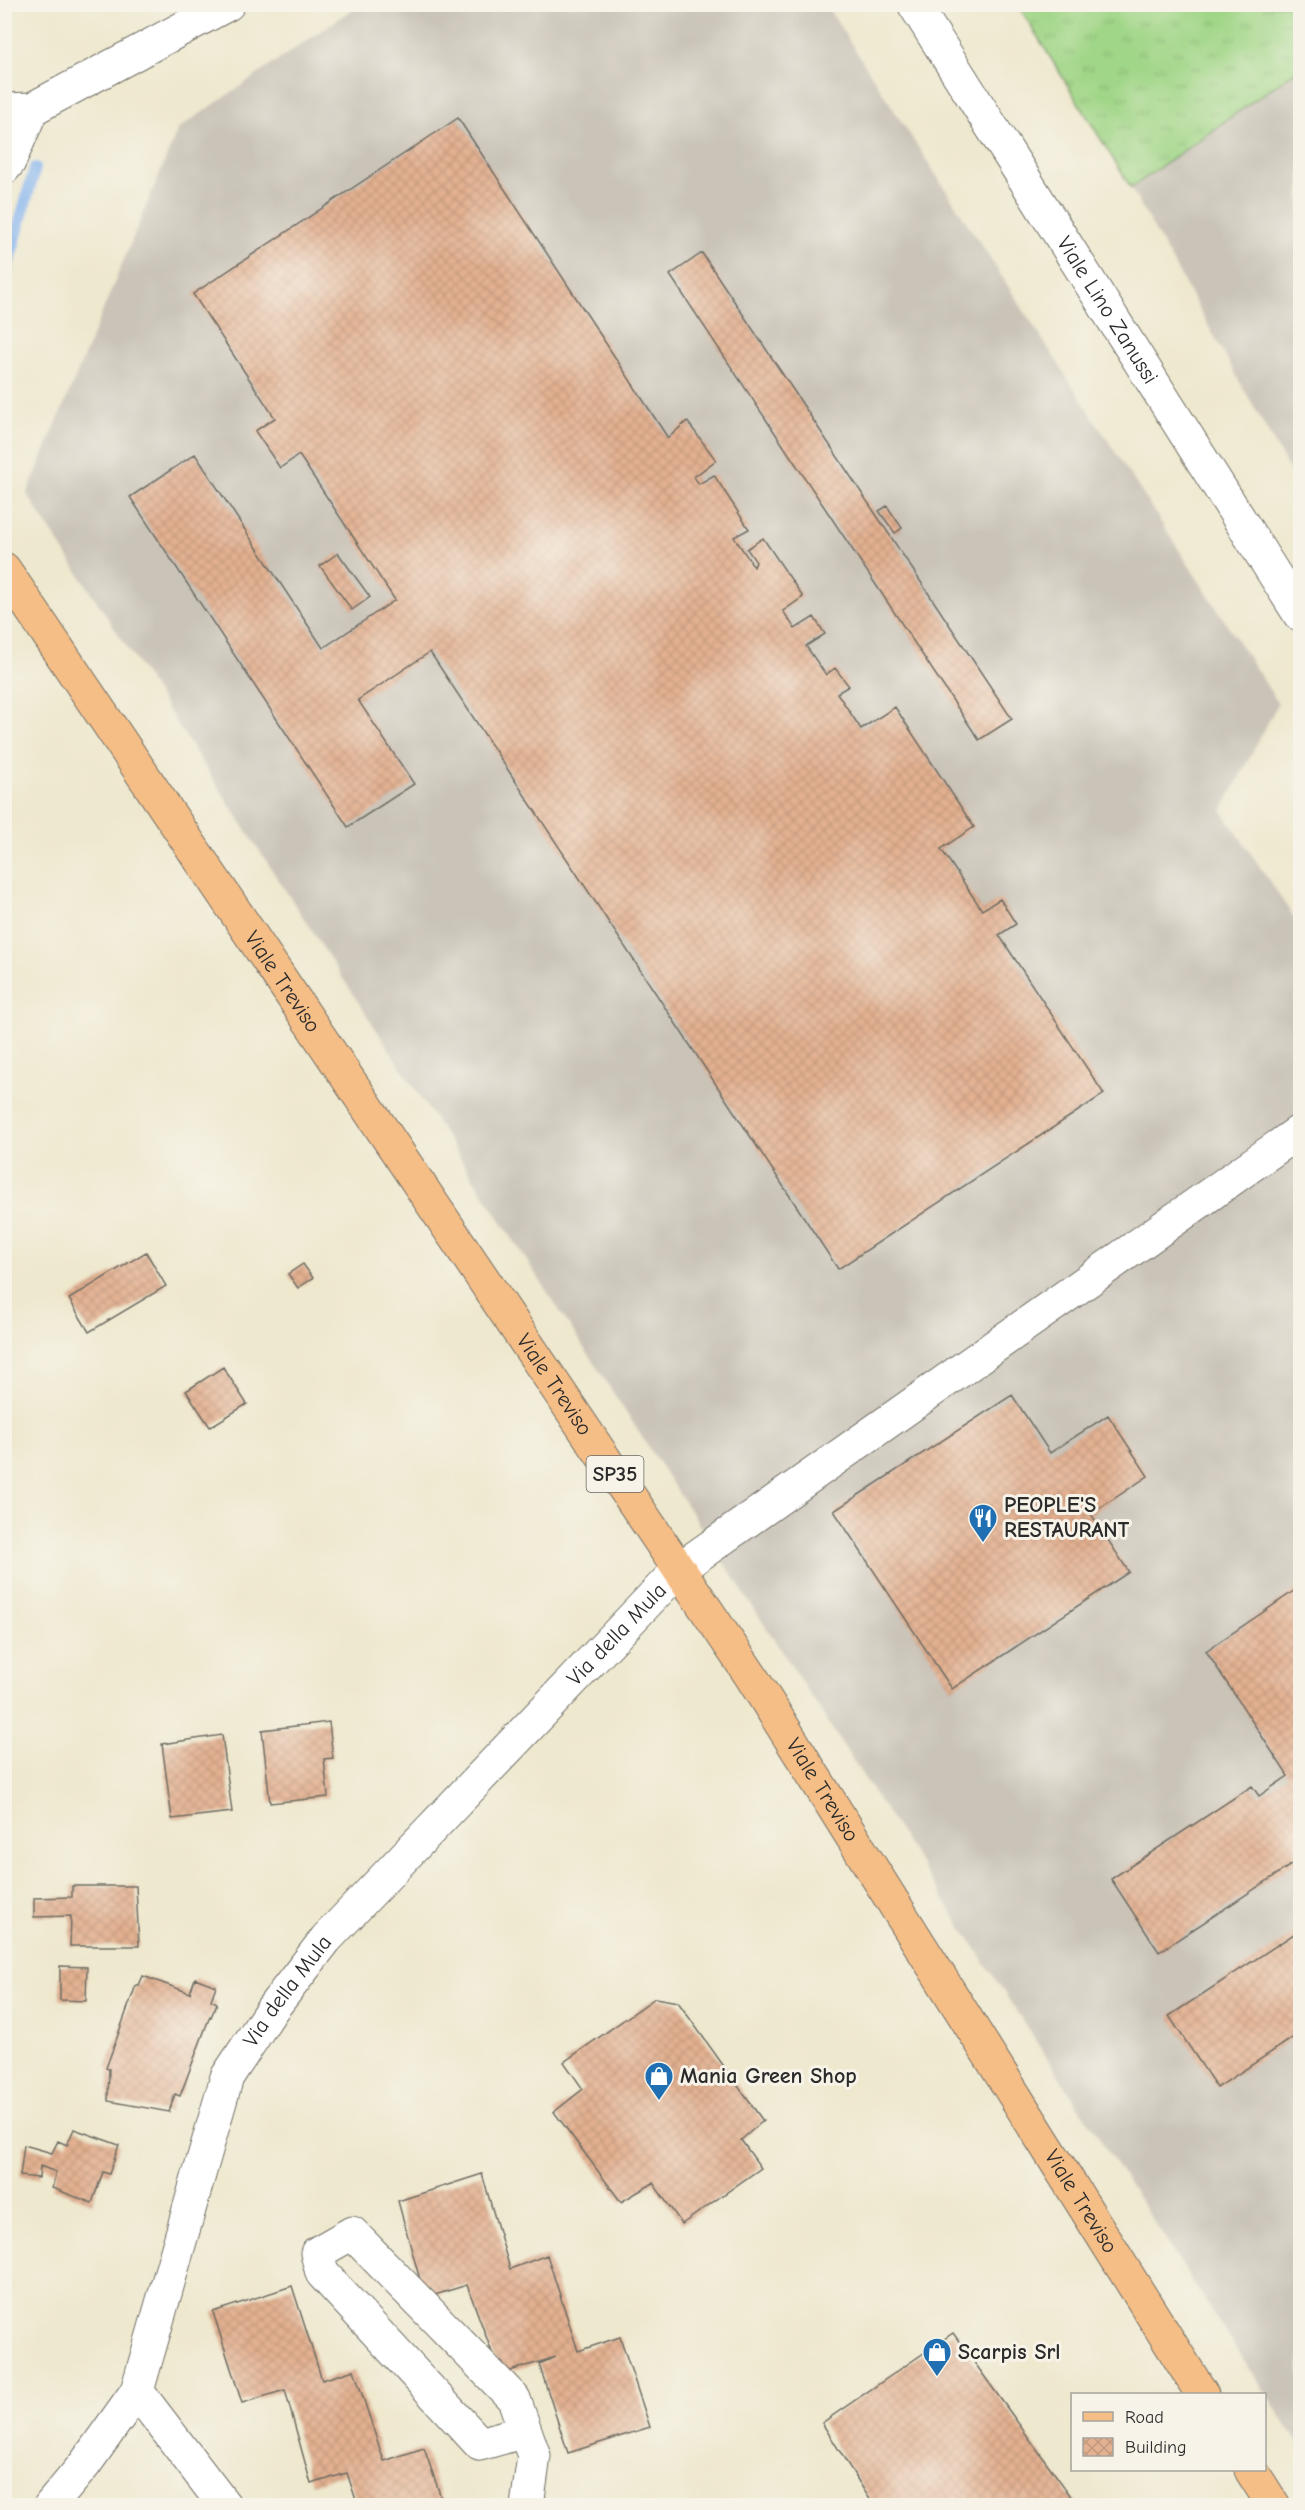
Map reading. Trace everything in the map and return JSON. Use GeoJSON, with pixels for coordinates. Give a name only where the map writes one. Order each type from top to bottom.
{"type":"FeatureCollection","features":[{"type":"Feature","properties":{"kind":"main road","name":"Viale Treviso"},"geometry":{"type":"LineString","coordinates":[[4,569],[751,1676],[1201,2393]]}},
{"type":"Feature","properties":{"kind":"main road"},"geometry":{"type":"LineString","coordinates":[[1252,2471],[1274,2505]]}},
{"type":"Feature","properties":{"kind":"street"},"geometry":{"type":"LineString","coordinates":[[4,168],[9,162],[18,110],[228,4]]}},
{"type":"Feature","properties":{"kind":"street","name":"Viale Lino Zanussi"},"geometry":{"type":"LineString","coordinates":[[914,4],[1300,615]]}},
{"type":"Feature","properties":{"kind":"street","name":"Via della Mula"},"geometry":{"type":"LineString","coordinates":[[50,2505],[85,2464],[137,2391],[227,2077],[272,2009],[326,1939],[680,1569],[1300,1131]]}},
{"type":"Feature","properties":{"kind":"street"},"geometry":{"type":"LineString","coordinates":[[525,2431],[480,2444],[322,2273],[317,2253],[352,2234],[514,2399],[534,2456],[527,2505]]}},
{"type":"Feature","properties":{"kind":"street"},"geometry":{"type":"LineString","coordinates":[[137,2391],[225,2505]]}},
{"type":"Feature","properties":{"kind":"shaded area"},"geometry":{"type":"Polygon","coordinates":[[[359,5],[826,5],[1278,703],[1222,811],[1300,926],[1300,2446],[27,494],[178,129],[359,5]]]}},
{"type":"Feature","properties":{"kind":"shaded area"},"geometry":{"type":"Polygon","coordinates":[[[1018,5],[1300,5],[1300,489],[1131,188],[1018,5]]]}},
{"type":"Feature","properties":{"kind":"green space"},"geometry":{"type":"Polygon","coordinates":[[[1018,5],[1300,5],[1300,68],[1131,188],[1018,5]]]}},
{"type":"Feature","properties":{"kind":"building"},"geometry":{"type":"Polygon","coordinates":[[[458,118],[668,438],[687,421],[716,460],[694,477],[699,484],[714,475],[749,529],[734,537],[754,567],[756,562],[747,549],[763,538],[803,597],[783,611],[795,629],[814,617],[825,634],[806,646],[826,675],[835,668],[849,686],[837,693],[861,729],[895,707],[974,827],[941,849],[982,910],[1000,899],[1016,924],[999,935],[1104,1094],[838,1269],[430,652],[358,700],[414,784],[348,827],[130,497],[195,454],[323,648],[395,600],[299,455],[280,468],[255,431],[275,418],[193,294],[458,118]]]}},
{"type":"Feature","properties":{"kind":"building"},"geometry":{"type":"Polygon","coordinates":[[[702,253],[1012,719],[979,740],[670,275],[702,253]]]}},
{"type":"Feature","properties":{"kind":"building"},"geometry":{"type":"Polygon","coordinates":[[[887,506],[902,528],[895,533],[879,511],[887,506]]]}},
{"type":"Feature","properties":{"kind":"building"},"geometry":{"type":"Polygon","coordinates":[[[338,553],[370,597],[352,610],[320,566],[338,553]]]}},
{"type":"Feature","properties":{"kind":"building"},"geometry":{"type":"Polygon","coordinates":[[[146,1252],[166,1286],[89,1332],[69,1299],[146,1252]]]}},
{"type":"Feature","properties":{"kind":"building"},"geometry":{"type":"Polygon","coordinates":[[[303,1264],[313,1278],[298,1288],[288,1274],[303,1264]]]}},
{"type":"Feature","properties":{"kind":"building"},"geometry":{"type":"Polygon","coordinates":[[[223,1367],[247,1404],[210,1427],[186,1391],[223,1367]]]}},
{"type":"Feature","properties":{"kind":"building","name":"PEOPLE'S RESTAURANT"},"geometry":{"type":"Polygon","coordinates":[[[1012,1395],[1050,1453],[1108,1415],[1148,1476],[1091,1514],[1129,1572],[952,1689],[834,1511],[1012,1395]]]}},
{"type":"Feature","properties":{"kind":"building"},"geometry":{"type":"Polygon","coordinates":[[[1300,1587],[1300,1843],[1294,1847],[1300,1859],[1159,1952],[1111,1879],[1252,1786],[1259,1796],[1288,1776],[1206,1651],[1300,1587]]]}},
{"type":"Feature","properties":{"kind":"building"},"geometry":{"type":"Polygon","coordinates":[[[329,1722],[333,1758],[324,1759],[328,1797],[270,1803],[262,1730],[329,1722]]]}},
{"type":"Feature","properties":{"kind":"building"},"geometry":{"type":"Polygon","coordinates":[[[222,1735],[232,1812],[172,1819],[162,1744],[222,1735]]]}},
{"type":"Feature","properties":{"kind":"building"},"geometry":{"type":"Polygon","coordinates":[[[72,1886],[136,1886],[139,1946],[70,1946],[71,1916],[34,1917],[34,1898],[72,1897],[72,1886]]]}},
{"type":"Feature","properties":{"kind":"building"},"geometry":{"type":"Polygon","coordinates":[[[1300,1930],[1300,2033],[1217,2088],[1169,2016],[1300,1930]]]}},
{"type":"Feature","properties":{"kind":"building"},"geometry":{"type":"Polygon","coordinates":[[[60,1966],[87,1967],[86,2001],[60,2000],[60,1966]]]}},
{"type":"Feature","properties":{"kind":"building"},"geometry":{"type":"Polygon","coordinates":[[[143,1976],[190,1993],[195,1978],[216,1986],[211,2000],[217,2003],[180,2096],[175,2094],[169,2112],[108,2101],[109,2069],[106,2068],[136,1985],[139,1985],[143,1976]]]}},
{"type":"Feature","properties":{"kind":"building","name":"Mania Green Shop"},"geometry":{"type":"Polygon","coordinates":[[[655,1998],[678,2002],[763,2121],[741,2140],[761,2168],[682,2224],[653,2183],[621,2202],[554,2112],[583,2089],[564,2062],[655,1998]]]}},
{"type":"Feature","properties":{"kind":"building"},"geometry":{"type":"Polygon","coordinates":[[[74,2129],[119,2145],[109,2174],[103,2172],[92,2203],[52,2188],[56,2172],[40,2166],[39,2178],[20,2176],[24,2145],[52,2153],[58,2141],[67,2145],[74,2129]]]}},
{"type":"Feature","properties":{"kind":"building"},"geometry":{"type":"Polygon","coordinates":[[[482,2174],[510,2269],[547,2255],[578,2351],[620,2337],[650,2427],[568,2453],[539,2364],[556,2357],[500,2374],[467,2285],[425,2298],[398,2201],[482,2174]]]}},
{"type":"Feature","properties":{"kind":"building"},"geometry":{"type":"Polygon","coordinates":[[[292,2286],[322,2380],[354,2370],[384,2461],[424,2448],[444,2506],[358,2506],[347,2473],[311,2484],[285,2390],[242,2403],[213,2312],[292,2286]]]}},
{"type":"Feature","properties":{"kind":"building","name":"Scarpis Srl"},"geometry":{"type":"Polygon","coordinates":[[[953,2333],[1078,2506],[874,2506],[822,2423],[953,2333]]]}},
{"type":"Feature","properties":{"kind":"waterway"},"geometry":{"type":"LineString","coordinates":[[4,279],[35,168]]}},
{"type":"Feature","properties":{"kind":"place","name":"PEOPLE'S RESTAURANT"},"geometry":{"type":"Point","coordinates":[983,1544]}},
{"type":"Feature","properties":{"kind":"place","name":"Mania Green Shop"},"geometry":{"type":"Point","coordinates":[659,2102]}},
{"type":"Feature","properties":{"kind":"place","name":"Scarpis Srl"},"geometry":{"type":"Point","coordinates":[937,2378]}}]}
